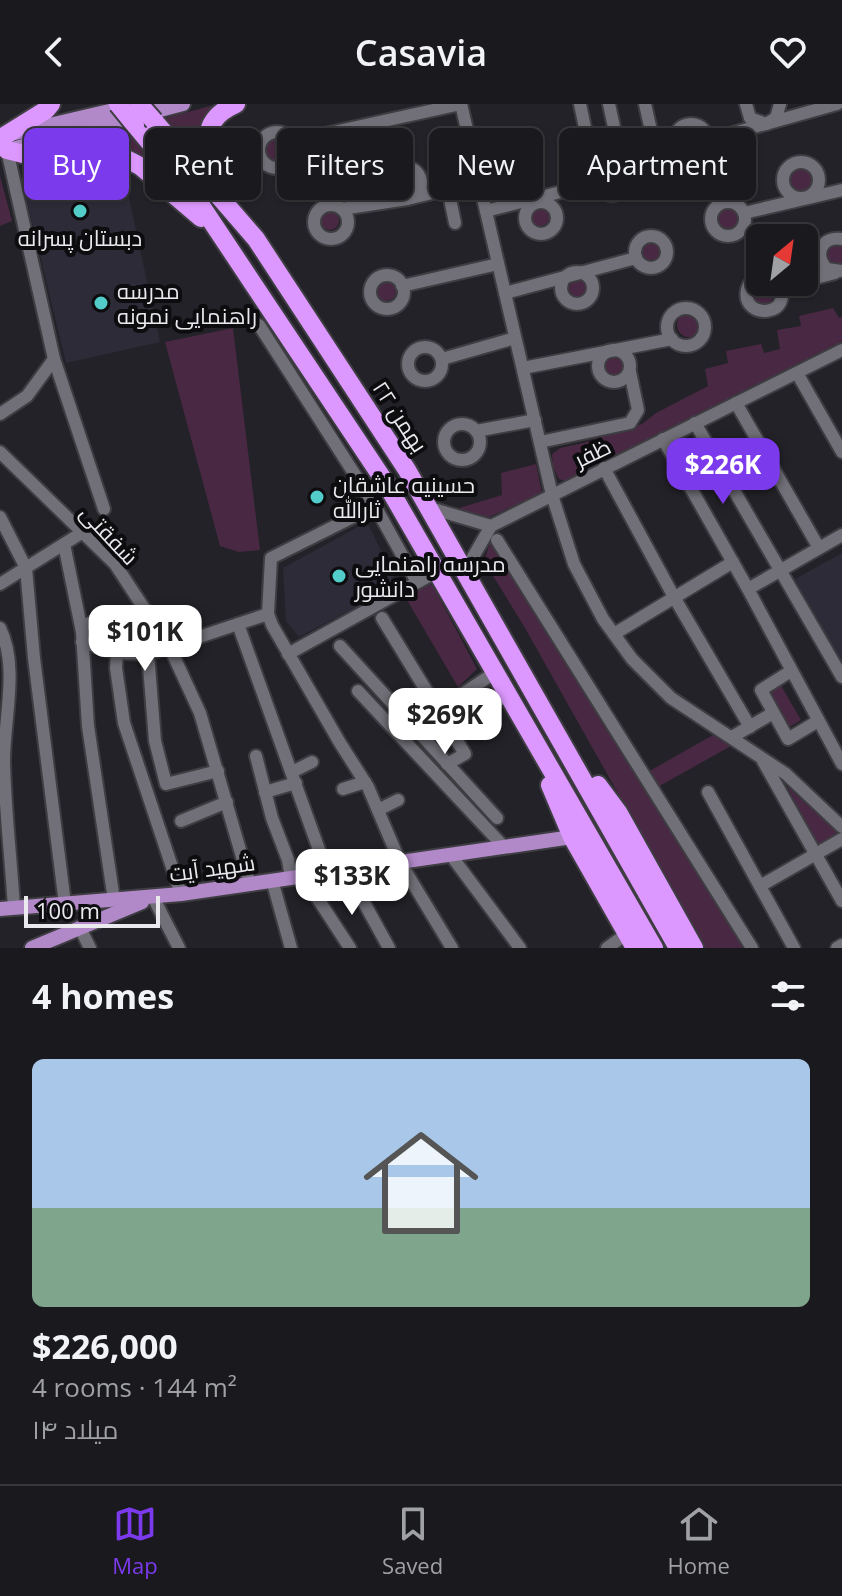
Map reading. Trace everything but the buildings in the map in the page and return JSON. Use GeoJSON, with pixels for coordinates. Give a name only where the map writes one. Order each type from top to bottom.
{"type":"FeatureCollection","features":[{"type":"Feature","properties":{"kind":"highway"},"geometry":{"type":"LineString","coordinates":[[51,104],[3,143],[31,156],[98,150],[128,157],[222,236]]}},
{"type":"Feature","properties":{"kind":"highway"},"geometry":{"type":"LineString","coordinates":[[118,104],[196,198],[387,485],[526,727],[577,830],[620,945]]}},
{"type":"Feature","properties":{"kind":"highway","name":"۲۲ بهمن"},"geometry":{"type":"LineString","coordinates":[[139,104],[242,221],[430,508],[678,948]]}},
{"type":"Feature","properties":{"kind":"highway"},"geometry":{"type":"LineString","coordinates":[[236,104],[217,117],[207,140],[212,164],[242,221]]}},
{"type":"Feature","properties":{"kind":"highway"},"geometry":{"type":"LineString","coordinates":[[545,710],[618,812],[694,948]]}},
{"type":"Feature","properties":{"kind":"highway"},"geometry":{"type":"LineString","coordinates":[[577,830],[654,948]]}},
{"type":"Feature","properties":{"kind":"main road"},"geometry":{"type":"LineString","coordinates":[[3,143],[139,104]]}},
{"type":"Feature","properties":{"kind":"main road"},"geometry":{"type":"LineString","coordinates":[[3,143],[183,104]]}},
{"type":"Feature","properties":{"kind":"main road","name":"شهید آیت"},"geometry":{"type":"LineString","coordinates":[[7,909],[181,894],[504,847],[577,830]]}},
{"type":"Feature","properties":{"kind":"main road"},"geometry":{"type":"LineString","coordinates":[[32,948],[153,897]]}},
{"type":"Feature","properties":{"kind":"street"},"geometry":{"type":"LineString","coordinates":[[352,128],[461,104],[467,128]]}},
{"type":"Feature","properties":{"kind":"street"},"geometry":{"type":"LineString","coordinates":[[580,104],[585,128]]}},
{"type":"Feature","properties":{"kind":"street"},"geometry":{"type":"LineString","coordinates":[[609,104],[614,128]]}},
{"type":"Feature","properties":{"kind":"street"},"geometry":{"type":"LineString","coordinates":[[645,104],[650,128]]}},
{"type":"Feature","properties":{"kind":"street"},"geometry":{"type":"LineString","coordinates":[[746,104],[750,118],[766,124],[776,118],[780,104]]}},
{"type":"Feature","properties":{"kind":"street"},"geometry":{"type":"LineString","coordinates":[[752,128],[837,104]]}},
{"type":"Feature","properties":{"kind":"street"},"geometry":{"type":"LineString","coordinates":[[3,143],[54,359],[104,509]]}},
{"type":"Feature","properties":{"kind":"street"},"geometry":{"type":"LineString","coordinates":[[744,213],[842,190]]}},
{"type":"Feature","properties":{"kind":"street"},"geometry":{"type":"LineString","coordinates":[[486,211],[559,193]]}},
{"type":"Feature","properties":{"kind":"street"},"geometry":{"type":"LineString","coordinates":[[342,209],[429,194]]}},
{"type":"Feature","properties":{"kind":"street"},"geometry":{"type":"LineString","coordinates":[[450,200],[455,223]]}},
{"type":"Feature","properties":{"kind":"street"},"geometry":{"type":"LineString","coordinates":[[483,200],[552,495],[574,564],[614,634],[632,659],[671,698],[786,774],[842,827]]}},
{"type":"Feature","properties":{"kind":"street"},"geometry":{"type":"LineString","coordinates":[[841,272],[822,265],[819,252],[825,241],[842,239]]}},
{"type":"Feature","properties":{"kind":"street"},"geometry":{"type":"LineString","coordinates":[[505,293],[636,258]]}},
{"type":"Feature","properties":{"kind":"street"},"geometry":{"type":"LineString","coordinates":[[402,286],[498,264]]}},
{"type":"Feature","properties":{"kind":"street"},"geometry":{"type":"LineString","coordinates":[[818,277],[841,272]]}},
{"type":"Feature","properties":{"kind":"street"},"geometry":{"type":"LineString","coordinates":[[747,296],[755,309],[766,311],[776,307],[782,296]]}},
{"type":"Feature","properties":{"kind":"street"},"geometry":{"type":"LineString","coordinates":[[259,325],[375,506],[417,582]]}},
{"type":"Feature","properties":{"kind":"street"},"geometry":{"type":"LineString","coordinates":[[442,359],[515,338]]}},
{"type":"Feature","properties":{"kind":"street"},"geometry":{"type":"LineString","coordinates":[[523,368],[672,339]]}},
{"type":"Feature","properties":{"kind":"street","name":"ظفر"},"geometry":{"type":"LineString","coordinates":[[491,526],[842,350]]}},
{"type":"Feature","properties":{"kind":"street"},"geometry":{"type":"LineString","coordinates":[[540,442],[630,423],[638,410],[627,357],[619,351],[611,351],[604,354],[599,363],[603,378],[618,382],[630,372]]}},
{"type":"Feature","properties":{"kind":"street"},"geometry":{"type":"LineString","coordinates":[[0,414],[27,396],[54,359]]}},
{"type":"Feature","properties":{"kind":"street"},"geometry":{"type":"LineString","coordinates":[[797,373],[842,452]]}},
{"type":"Feature","properties":{"kind":"street"},"geometry":{"type":"LineString","coordinates":[[736,403],[819,548]]}},
{"type":"Feature","properties":{"kind":"street"},"geometry":{"type":"LineString","coordinates":[[476,431],[535,420]]}},
{"type":"Feature","properties":{"kind":"street"},"geometry":{"type":"LineString","coordinates":[[695,423],[842,677]]}},
{"type":"Feature","properties":{"kind":"street"},"geometry":{"type":"LineString","coordinates":[[663,439],[842,764]]}},
{"type":"Feature","properties":{"kind":"street","name":"شفقتی"},"geometry":{"type":"LineString","coordinates":[[0,452],[115,564],[170,648],[200,713],[250,884]]}},
{"type":"Feature","properties":{"kind":"street"},"geometry":{"type":"LineString","coordinates":[[604,468],[750,727]]}},
{"type":"Feature","properties":{"kind":"street"},"geometry":{"type":"LineString","coordinates":[[375,506],[271,558],[268,614],[288,654],[365,782],[400,862],[452,948]]}},
{"type":"Feature","properties":{"kind":"street"},"geometry":{"type":"LineString","coordinates":[[430,508],[491,526],[466,569]]}},
{"type":"Feature","properties":{"kind":"street"},"geometry":{"type":"LineString","coordinates":[[0,517],[26,568],[34,658],[65,904]]}},
{"type":"Feature","properties":{"kind":"street"},"geometry":{"type":"LineString","coordinates":[[0,584],[83,532]]}},
{"type":"Feature","properties":{"kind":"street"},"geometry":{"type":"LineString","coordinates":[[748,589],[842,535]]}},
{"type":"Feature","properties":{"kind":"street"},"geometry":{"type":"LineString","coordinates":[[497,540],[752,948]]}},
{"type":"Feature","properties":{"kind":"street"},"geometry":{"type":"LineString","coordinates":[[64,544],[81,626],[88,726],[114,900]]}},
{"type":"Feature","properties":{"kind":"street"},"geometry":{"type":"LineString","coordinates":[[614,634],[733,562]]}},
{"type":"Feature","properties":{"kind":"street"},"geometry":{"type":"LineString","coordinates":[[288,654],[436,572]]}},
{"type":"Feature","properties":{"kind":"street"},"geometry":{"type":"LineString","coordinates":[[82,642],[117,653],[148,654],[268,614]]}},
{"type":"Feature","properties":{"kind":"street"},"geometry":{"type":"LineString","coordinates":[[81,626],[111,616]]}},
{"type":"Feature","properties":{"kind":"street"},"geometry":{"type":"LineString","coordinates":[[382,618],[465,754],[447,764]]}},
{"type":"Feature","properties":{"kind":"street"},"geometry":{"type":"LineString","coordinates":[[238,624],[327,872]]}},
{"type":"Feature","properties":{"kind":"street"},"geometry":{"type":"LineString","coordinates":[[0,628],[8,643],[4,760],[7,909]]}},
{"type":"Feature","properties":{"kind":"street"},"geometry":{"type":"LineString","coordinates":[[340,646],[497,818]]}},
{"type":"Feature","properties":{"kind":"street"},"geometry":{"type":"LineString","coordinates":[[117,653],[116,668],[124,723],[181,894]]}},
{"type":"Feature","properties":{"kind":"street"},"geometry":{"type":"LineString","coordinates":[[148,654],[155,741],[166,784],[218,771]]}},
{"type":"Feature","properties":{"kind":"street"},"geometry":{"type":"LineString","coordinates":[[791,671],[761,690],[773,713],[788,739],[818,721]]}},
{"type":"Feature","properties":{"kind":"street"},"geometry":{"type":"LineString","coordinates":[[439,710],[494,673]]}},
{"type":"Feature","properties":{"kind":"street"},"geometry":{"type":"LineString","coordinates":[[358,691],[504,847]]}},
{"type":"Feature","properties":{"kind":"street"},"geometry":{"type":"LineString","coordinates":[[450,729],[507,695]]}},
{"type":"Feature","properties":{"kind":"street"},"geometry":{"type":"LineString","coordinates":[[732,737],[773,713]]}},
{"type":"Feature","properties":{"kind":"street"},"geometry":{"type":"LineString","coordinates":[[256,756],[288,860],[297,877],[350,948]]}},
{"type":"Feature","properties":{"kind":"street"},"geometry":{"type":"LineString","coordinates":[[760,756],[842,901]]}},
{"type":"Feature","properties":{"kind":"street"},"geometry":{"type":"LineString","coordinates":[[265,792],[294,777],[312,762]]}},
{"type":"Feature","properties":{"kind":"street"},"geometry":{"type":"LineString","coordinates":[[343,789],[365,782]]}},
{"type":"Feature","properties":{"kind":"street"},"geometry":{"type":"LineString","coordinates":[[708,792],[794,948]]}},
{"type":"Feature","properties":{"kind":"street"},"geometry":{"type":"LineString","coordinates":[[378,810],[398,800]]}},
{"type":"Feature","properties":{"kind":"street"},"geometry":{"type":"LineString","coordinates":[[181,821],[227,802]]}},
{"type":"Feature","properties":{"kind":"street"},"geometry":{"type":"LineString","coordinates":[[760,886],[842,839]]}},
{"type":"Feature","properties":{"kind":"street"},"geometry":{"type":"LineString","coordinates":[[450,854],[520,948]]}},
{"type":"Feature","properties":{"kind":"street"},"geometry":{"type":"LineString","coordinates":[[346,870],[389,948]]}},
{"type":"Feature","properties":{"kind":"street"},"geometry":{"type":"LineString","coordinates":[[272,880],[285,946]]}},
{"type":"Feature","properties":{"kind":"street"},"geometry":{"type":"LineString","coordinates":[[153,897],[179,948]]}},
{"type":"Feature","properties":{"kind":"street"},"geometry":{"type":"LineString","coordinates":[[80,928],[90,948]]}},
{"type":"Feature","properties":{"kind":"street"},"geometry":{"type":"LineString","coordinates":[[837,948],[842,945]]}},
{"type":"Feature","properties":{"kind":"shaded area"},"geometry":{"type":"Polygon","coordinates":[[[224,104],[214,111],[213,128],[168,128],[162,121],[224,104]]]}},
{"type":"Feature","properties":{"kind":"shaded area"},"geometry":{"type":"Polygon","coordinates":[[[129,133],[145,151],[145,163],[130,150],[129,133]]]}},
{"type":"Feature","properties":{"kind":"shaded area"},"geometry":{"type":"Polygon","coordinates":[[[276,139],[277,161],[272,161],[265,154],[265,146],[276,139]]]}},
{"type":"Feature","properties":{"kind":"shaded area"},"geometry":{"type":"Polygon","coordinates":[[[802,166],[812,170],[816,180],[812,190],[802,194],[792,190],[788,180],[792,170],[802,166]]]}},
{"type":"Feature","properties":{"kind":"shaded area"},"geometry":{"type":"Polygon","coordinates":[[[0,176],[12,221],[0,226],[0,176]]]}},
{"type":"Feature","properties":{"kind":"shaded area","name":"مدرسه راهنمایی نمونه"},"geometry":{"type":"Polygon","coordinates":[[[129,198],[160,342],[66,363],[27,200],[129,198]]]}},
{"type":"Feature","properties":{"kind":"shaded area"},"geometry":{"type":"Polygon","coordinates":[[[540,206],[547,209],[550,216],[547,223],[540,226],[533,223],[530,216],[533,209],[540,206]]]}},
{"type":"Feature","properties":{"kind":"shaded area"},"geometry":{"type":"Polygon","coordinates":[[[724,209],[732,209],[739,220],[732,231],[724,231],[717,224],[717,216],[724,209]]]}},
{"type":"Feature","properties":{"kind":"shaded area"},"geometry":{"type":"Polygon","coordinates":[[[326,212],[334,212],[339,221],[337,228],[326,230],[321,225],[321,217],[326,212]]]}},
{"type":"Feature","properties":{"kind":"shaded area"},"geometry":{"type":"Polygon","coordinates":[[[653,241],[661,244],[664,252],[661,260],[653,263],[645,260],[642,252],[645,244],[653,241]]]}},
{"type":"Feature","properties":{"kind":"shaded area"},"geometry":{"type":"Polygon","coordinates":[[[842,243],[842,266],[830,264],[827,248],[842,243]]]}},
{"type":"Feature","properties":{"kind":"shaded area"},"geometry":{"type":"Polygon","coordinates":[[[578,279],[587,288],[578,297],[569,288],[578,279]]]}},
{"type":"Feature","properties":{"kind":"shaded area"},"geometry":{"type":"Polygon","coordinates":[[[382,281],[390,281],[396,291],[390,301],[382,301],[376,295],[376,287],[382,281]]]}},
{"type":"Feature","properties":{"kind":"shaded area"},"geometry":{"type":"Polygon","coordinates":[[[754,296],[774,296],[764,304],[754,296]]]}},
{"type":"Feature","properties":{"kind":"shaded area"},"geometry":{"type":"Polygon","coordinates":[[[833,308],[839,318],[842,317],[842,341],[565,481],[559,479],[553,467],[552,454],[560,448],[642,424],[656,413],[708,386],[705,369],[728,363],[726,351],[761,344],[764,353],[780,349],[777,330],[801,326],[799,316],[833,308]]]}},
{"type":"Feature","properties":{"kind":"shaded area"},"geometry":{"type":"Polygon","coordinates":[[[689,313],[698,316],[701,325],[698,334],[689,337],[680,334],[677,325],[680,316],[689,313]]]}},
{"type":"Feature","properties":{"kind":"shaded area"},"geometry":{"type":"Polygon","coordinates":[[[233,328],[260,550],[239,552],[220,546],[165,342],[233,328]]]}},
{"type":"Feature","properties":{"kind":"shaded area"},"geometry":{"type":"Polygon","coordinates":[[[614,355],[621,358],[624,365],[621,372],[614,375],[607,372],[604,365],[607,358],[614,355]]]}},
{"type":"Feature","properties":{"kind":"shaded area"},"geometry":{"type":"Polygon","coordinates":[[[536,464],[542,493],[489,517],[459,508],[502,495],[501,473],[536,464]]]}},
{"type":"Feature","properties":{"kind":"shaded area","name":"مدرسه راهنمایی دانشور"},"geometry":{"type":"Polygon","coordinates":[[[367,522],[398,585],[299,637],[286,621],[283,568],[367,522]]]}},
{"type":"Feature","properties":{"kind":"shaded area"},"geometry":{"type":"Polygon","coordinates":[[[490,543],[745,948],[705,948],[484,561],[490,543]]]}},
{"type":"Feature","properties":{"kind":"shaded area"},"geometry":{"type":"Polygon","coordinates":[[[842,553],[842,663],[841,663],[795,579],[842,553]]]}},
{"type":"Feature","properties":{"kind":"shaded area"},"geometry":{"type":"Polygon","coordinates":[[[427,582],[433,586],[477,669],[458,687],[404,595],[427,582]]]}},
{"type":"Feature","properties":{"kind":"shaded area"},"geometry":{"type":"Polygon","coordinates":[[[779,682],[801,720],[786,729],[764,691],[779,682]]]}},
{"type":"Feature","properties":{"kind":"shaded area"},"geometry":{"type":"Polygon","coordinates":[[[713,735],[731,746],[656,788],[646,773],[713,735]]]}},
{"type":"Feature","properties":{"kind":"shaded area"},"geometry":{"type":"Polygon","coordinates":[[[787,786],[839,834],[818,846],[787,786]]]}},
{"type":"Feature","properties":{"kind":"place","name":"دبستان پسرانه"},"geometry":{"type":"Point","coordinates":[80,211]}},
{"type":"Feature","properties":{"kind":"place","name":"مدرسه راهنمایی نمونه"},"geometry":{"type":"Point","coordinates":[101,303]}},
{"type":"Feature","properties":{"kind":"place","name":"حسینیه عاشقان ثارالله"},"geometry":{"type":"Point","coordinates":[317,497]}},
{"type":"Feature","properties":{"kind":"place","name":"مدرسه راهنمایی دانشور"},"geometry":{"type":"Point","coordinates":[339,576]}}]}
